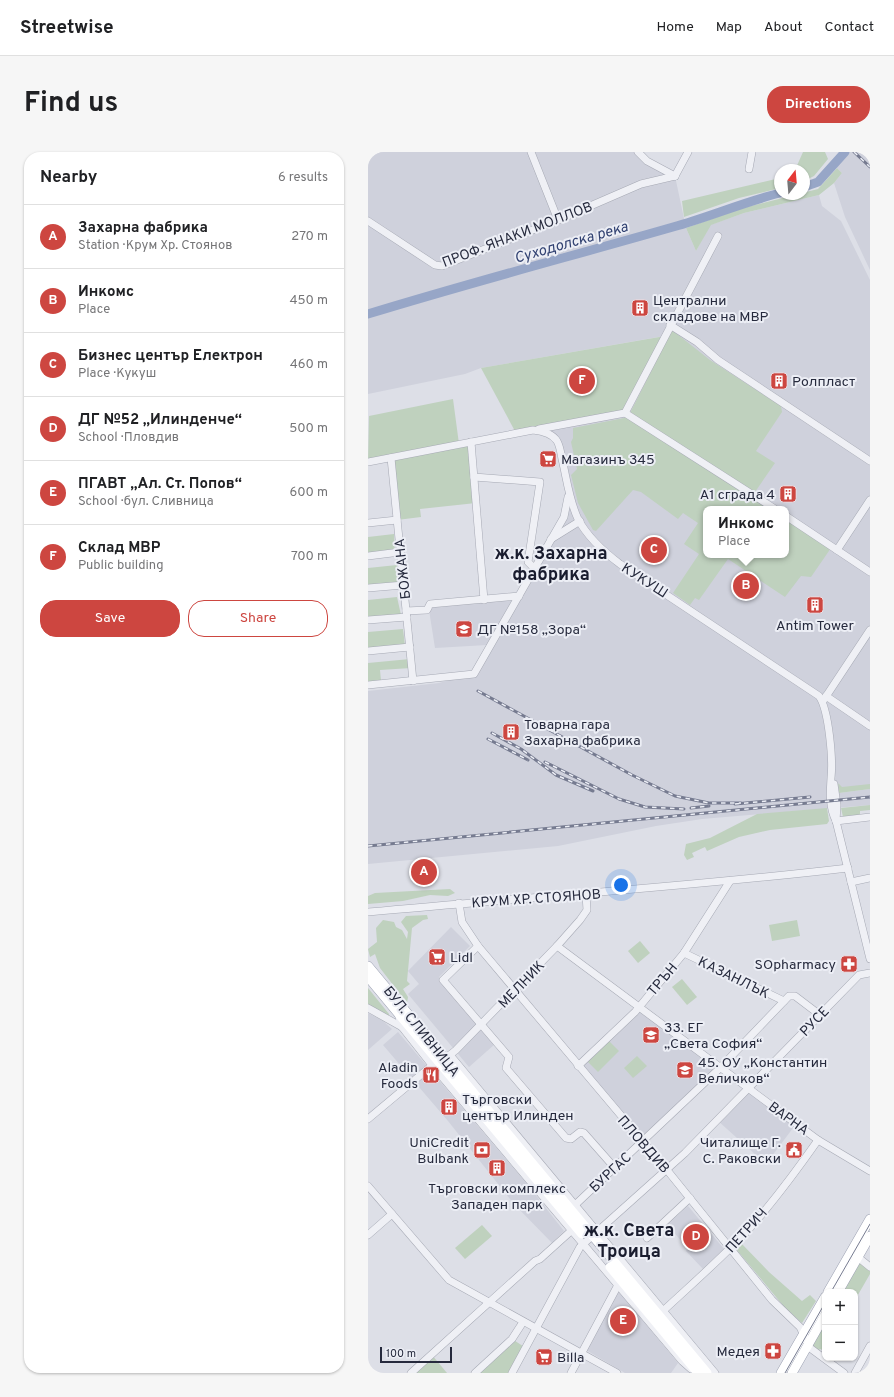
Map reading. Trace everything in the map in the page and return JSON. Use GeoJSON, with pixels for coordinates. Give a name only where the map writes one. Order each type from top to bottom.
{"type":"FeatureCollection","features":[{"type":"Feature","properties":{"kind":"main road","name":"БУЛ. СЛИВНИЦА"},"geometry":{"type":"LineString","coordinates":[[368,966],[441,1060]]}},
{"type":"Feature","properties":{"kind":"main road","name":"БУЛ. СЛИВНИЦА"},"geometry":{"type":"LineString","coordinates":[[368,977],[441,1060],[590,1238],[707,1373]]}},
{"type":"Feature","properties":{"kind":"main road"},"geometry":{"type":"LineString","coordinates":[[839,1289],[870,1219]]}},
{"type":"Feature","properties":{"kind":"main road"},"geometry":{"type":"LineString","coordinates":[[830,1289],[870,1236]]}},
{"type":"Feature","properties":{"kind":"main road","name":"БУЛ. СЛИВНИЦА"},"geometry":{"type":"LineString","coordinates":[[590,1238],[697,1373]]}},
{"type":"Feature","properties":{"kind":"main road"},"geometry":{"type":"LineString","coordinates":[[781,1373],[822,1302]]}},
{"type":"Feature","properties":{"kind":"main road"},"geometry":{"type":"LineString","coordinates":[[792,1373],[822,1320]]}},
{"type":"Feature","properties":{"kind":"street"},"geometry":{"type":"LineString","coordinates":[[531,152],[558,220]]}},
{"type":"Feature","properties":{"kind":"street"},"geometry":{"type":"LineString","coordinates":[[638,153],[675,176],[688,152]]}},
{"type":"Feature","properties":{"kind":"street"},"geometry":{"type":"LineString","coordinates":[[749,153],[749,169]]}},
{"type":"Feature","properties":{"kind":"street","name":"ПРОФ. ЯНАКИ МОЛЛОВ"},"geometry":{"type":"LineString","coordinates":[[368,221],[438,266],[558,220],[641,184],[675,176]]}},
{"type":"Feature","properties":{"kind":"street"},"geometry":{"type":"LineString","coordinates":[[625,413],[718,236]]}},
{"type":"Feature","properties":{"kind":"street"},"geometry":{"type":"LineString","coordinates":[[670,325],[697,342],[718,360],[870,461]]}},
{"type":"Feature","properties":{"kind":"street"},"geometry":{"type":"LineString","coordinates":[[533,430],[625,413],[770,506]]}},
{"type":"Feature","properties":{"kind":"street","name":"КУКУШ"},"geometry":{"type":"LineString","coordinates":[[368,462],[533,430],[548,433],[557,442],[566,474],[569,493],[578,518],[589,537],[620,564],[825,699],[870,726]]}},
{"type":"Feature","properties":{"kind":"street"},"geometry":{"type":"LineString","coordinates":[[471,442],[484,600]]}},
{"type":"Feature","properties":{"kind":"street","name":"БОЖАНА"},"geometry":{"type":"LineString","coordinates":[[391,458],[413,681]]}},
{"type":"Feature","properties":{"kind":"street"},"geometry":{"type":"LineString","coordinates":[[474,478],[540,482],[528,562],[534,567]]}},
{"type":"Feature","properties":{"kind":"street"},"geometry":{"type":"LineString","coordinates":[[368,684],[413,681],[474,674],[559,525],[567,509],[569,493]]}},
{"type":"Feature","properties":{"kind":"street"},"geometry":{"type":"LineString","coordinates":[[837,550],[870,500]]}},
{"type":"Feature","properties":{"kind":"street"},"geometry":{"type":"LineString","coordinates":[[550,539],[569,528],[578,518],[570,516],[559,525]]}},
{"type":"Feature","properties":{"kind":"street"},"geometry":{"type":"LineString","coordinates":[[789,518],[870,572]]}},
{"type":"Feature","properties":{"kind":"street"},"geometry":{"type":"LineString","coordinates":[[368,523],[397,520]]}},
{"type":"Feature","properties":{"kind":"street"},"geometry":{"type":"LineString","coordinates":[[569,528],[578,530],[589,537]]}},
{"type":"Feature","properties":{"kind":"street"},"geometry":{"type":"LineString","coordinates":[[368,556],[400,552]]}},
{"type":"Feature","properties":{"kind":"street"},"geometry":{"type":"LineString","coordinates":[[368,588],[404,585]]}},
{"type":"Feature","properties":{"kind":"street"},"geometry":{"type":"LineString","coordinates":[[368,620],[427,610],[430,604],[519,596]]}},
{"type":"Feature","properties":{"kind":"street"},"geometry":{"type":"LineString","coordinates":[[870,630],[825,699],[832,813],[836,821],[870,959]]}},
{"type":"Feature","properties":{"kind":"street"},"geometry":{"type":"LineString","coordinates":[[368,651],[410,647]]}},
{"type":"Feature","properties":{"kind":"street"},"geometry":{"type":"LineString","coordinates":[[836,821],[870,817]]}},
{"type":"Feature","properties":{"kind":"street","name":"КРУМ ХР. СТОЯНОВ"},"geometry":{"type":"LineString","coordinates":[[368,912],[459,903],[586,894],[730,881],[848,868]]}},
{"type":"Feature","properties":{"kind":"street"},"geometry":{"type":"LineString","coordinates":[[851,882],[870,878]]}},
{"type":"Feature","properties":{"kind":"street","name":"ТРЪН"},"geometry":{"type":"LineString","coordinates":[[578,1066],[638,1008],[684,953],[730,881]]}},
{"type":"Feature","properties":{"kind":"street","name":"МЕЛНИК"},"geometry":{"type":"LineString","coordinates":[[368,1119],[441,1060],[481,1024],[557,946],[586,912],[586,894]]}},
{"type":"Feature","properties":{"kind":"street","name":"ПЛОВДИВ"},"geometry":{"type":"LineString","coordinates":[[459,903],[462,922],[478,946],[514,990],[667,1170],[772,1300],[804,1333],[808,1344],[812,1349],[844,1373]]}},
{"type":"Feature","properties":{"kind":"street"},"geometry":{"type":"LineString","coordinates":[[862,927],[870,925]]}},
{"type":"Feature","properties":{"kind":"street"},"geometry":{"type":"LineString","coordinates":[[478,946],[443,980],[509,1057],[506,1068],[566,1138],[571,1139],[580,1132],[584,1133],[614,1167]]}},
{"type":"Feature","properties":{"kind":"street","name":"ВАРНА"},"geometry":{"type":"LineString","coordinates":[[557,946],[638,1008],[818,1140],[870,1171]]}},
{"type":"Feature","properties":{"kind":"street","name":"КАЗАНЛЪК"},"geometry":{"type":"LineString","coordinates":[[684,953],[784,1001]]}},
{"type":"Feature","properties":{"kind":"street","name":"РУСЕ"},"geometry":{"type":"LineString","coordinates":[[512,1373],[536,1329],[590,1238],[667,1170],[860,975],[870,973]]}},
{"type":"Feature","properties":{"kind":"street"},"geometry":{"type":"LineString","coordinates":[[784,1001],[789,996],[793,995],[820,1015]]}},
{"type":"Feature","properties":{"kind":"street","name":"БУРГАС"},"geometry":{"type":"LineString","coordinates":[[575,1205],[720,1068],[784,1001]]}},
{"type":"Feature","properties":{"kind":"street"},"geometry":{"type":"LineString","coordinates":[[368,1008],[402,1027]]}},
{"type":"Feature","properties":{"kind":"street","name":"БУЛ. СЛИВНИЦА"},"geometry":{"type":"LineString","coordinates":[[396,1009],[402,1027],[441,1060],[575,1205],[590,1238],[618,1285],[682,1361],[697,1373]]}},
{"type":"Feature","properties":{"kind":"street","name":"БУЛ. СЛИВНИЦА"},"geometry":{"type":"LineString","coordinates":[[441,1060],[572,1231],[590,1238],[662,1311],[715,1373]]}},
{"type":"Feature","properties":{"kind":"street","name":"ПЕТРИЧ"},"geometry":{"type":"LineString","coordinates":[[662,1311],[750,1228],[796,1171],[818,1140]]}},
{"type":"Feature","properties":{"kind":"street"},"geometry":{"type":"LineString","coordinates":[[368,1186],[449,1280],[616,1373]]}},
{"type":"Feature","properties":{"kind":"street"},"geometry":{"type":"LineString","coordinates":[[647,1238],[690,1198]]}},
{"type":"Feature","properties":{"kind":"street"},"geometry":{"type":"LineString","coordinates":[[368,1235],[392,1214]]}},
{"type":"Feature","properties":{"kind":"street"},"geometry":{"type":"LineString","coordinates":[[411,1373],[535,1261],[572,1231]]}},
{"type":"Feature","properties":{"kind":"street"},"geometry":{"type":"LineString","coordinates":[[855,1254],[870,1267]]}},
{"type":"Feature","properties":{"kind":"street"},"geometry":{"type":"LineString","coordinates":[[571,1373],[618,1285]]}},
{"type":"Feature","properties":{"kind":"street"},"geometry":{"type":"LineString","coordinates":[[475,1373],[512,1340],[523,1322]]}},
{"type":"Feature","properties":{"kind":"street"},"geometry":{"type":"LineString","coordinates":[[856,1373],[870,1346]]}},
{"type":"Feature","properties":{"kind":"shaded area"},"geometry":{"type":"Polygon","coordinates":[[[368,152],[638,152],[675,176],[686,228],[696,251],[710,225],[744,213],[798,200],[810,200],[810,197],[819,195],[822,206],[841,221],[870,280],[870,785],[837,790],[839,793],[870,789],[870,805],[702,819],[656,826],[558,846],[368,864],[368,691],[439,683],[470,674],[568,503],[557,442],[542,431],[664,336],[481,368],[465,374],[368,394],[368,152]]]}},
{"type":"Feature","properties":{"kind":"shaded area"},"geometry":{"type":"Polygon","coordinates":[[[845,152],[863,152],[870,159],[870,270],[845,217],[834,183],[842,173],[833,164],[845,152]]]}},
{"type":"Feature","properties":{"kind":"shaded area","name":"ДГ №158 „Зора“"},"geometry":{"type":"Polygon","coordinates":[[[513,598],[487,645],[435,648],[429,610],[432,605],[513,598]]]}},
{"type":"Feature","properties":{"kind":"shaded area"},"geometry":{"type":"Polygon","coordinates":[[[451,927],[470,946],[439,977],[495,1044],[469,1067],[408,994],[419,984],[408,971],[451,927]]]}},
{"type":"Feature","properties":{"kind":"shaded area"},"geometry":{"type":"Polygon","coordinates":[[[638,1008],[720,1068],[642,1142],[578,1066],[638,1008]]]}},
{"type":"Feature","properties":{"kind":"shaded area"},"geometry":{"type":"Polygon","coordinates":[[[368,1013],[383,1021],[392,1029],[368,1050],[368,1013]]]}},
{"type":"Feature","properties":{"kind":"shaded area"},"geometry":{"type":"Polygon","coordinates":[[[398,1032],[527,1184],[564,1231],[552,1243],[514,1204],[448,1121],[383,1045],[398,1032]]]}},
{"type":"Feature","properties":{"kind":"shaded area","name":"33. ЕГ „Света София“"},"geometry":{"type":"Polygon","coordinates":[[[748,1089],[796,1124],[766,1164],[717,1120],[748,1089]]]}},
{"type":"Feature","properties":{"kind":"shaded area"},"geometry":{"type":"Polygon","coordinates":[[[688,1206],[724,1249],[703,1269],[686,1251],[688,1248],[667,1225],[688,1206]]]}},
{"type":"Feature","properties":{"kind":"shaded area"},"geometry":{"type":"Polygon","coordinates":[[[618,1291],[678,1363],[671,1373],[625,1373],[586,1350],[618,1291]]]}},
{"type":"Feature","properties":{"kind":"green space"},"geometry":{"type":"Polygon","coordinates":[[[803,152],[825,152],[828,159],[814,176],[810,178],[810,164],[798,164],[803,152]]]}},
{"type":"Feature","properties":{"kind":"green space"},"geometry":{"type":"Polygon","coordinates":[[[837,168],[842,173],[834,183],[819,195],[810,197],[810,191],[818,189],[837,168]]]}},
{"type":"Feature","properties":{"kind":"green space"},"geometry":{"type":"Polygon","coordinates":[[[774,179],[774,189],[739,198],[684,217],[682,201],[774,179]]]}},
{"type":"Feature","properties":{"kind":"green space"},"geometry":{"type":"Polygon","coordinates":[[[775,200],[798,200],[744,213],[711,225],[696,251],[686,228],[743,208],[775,200]]]}},
{"type":"Feature","properties":{"kind":"green space"},"geometry":{"type":"Polygon","coordinates":[[[672,330],[710,360],[781,406],[782,412],[756,451],[775,463],[755,492],[773,506],[703,506],[703,558],[789,558],[789,517],[831,548],[811,577],[801,576],[785,597],[728,559],[699,600],[695,598],[690,605],[673,593],[699,554],[684,544],[698,523],[683,513],[678,519],[641,492],[633,490],[596,531],[593,530],[578,503],[571,475],[577,469],[571,442],[573,438],[573,428],[624,418],[630,413],[672,330]]]}},
{"type":"Feature","properties":{"kind":"green space"},"geometry":{"type":"Polygon","coordinates":[[[665,336],[627,411],[516,433],[481,368],[665,336]]]}},
{"type":"Feature","properties":{"kind":"green space"},"geometry":{"type":"Polygon","coordinates":[[[453,399],[459,444],[471,442],[476,503],[420,509],[421,517],[397,520],[391,458],[368,462],[369,416],[453,399]]]}},
{"type":"Feature","properties":{"kind":"green space"},"geometry":{"type":"Polygon","coordinates":[[[394,534],[395,552],[368,554],[368,537],[394,534]]]}},
{"type":"Feature","properties":{"kind":"green space"},"geometry":{"type":"Polygon","coordinates":[[[397,565],[398,584],[368,586],[368,568],[397,565]]]}},
{"type":"Feature","properties":{"kind":"green space"},"geometry":{"type":"Polygon","coordinates":[[[397,597],[401,615],[368,618],[368,600],[397,597]]]}},
{"type":"Feature","properties":{"kind":"green space"},"geometry":{"type":"Polygon","coordinates":[[[403,629],[405,646],[368,649],[368,632],[403,629]]]}},
{"type":"Feature","properties":{"kind":"green space"},"geometry":{"type":"Polygon","coordinates":[[[410,659],[411,668],[380,670],[381,681],[368,682],[368,663],[410,659]]]}},
{"type":"Feature","properties":{"kind":"green space"},"geometry":{"type":"Polygon","coordinates":[[[838,783],[842,787],[870,784],[870,789],[839,793],[838,783]]]}},
{"type":"Feature","properties":{"kind":"green space"},"geometry":{"type":"Polygon","coordinates":[[[870,805],[870,810],[860,811],[860,816],[843,817],[841,808],[870,805]]]}},
{"type":"Feature","properties":{"kind":"green space"},"geometry":{"type":"Polygon","coordinates":[[[827,808],[829,821],[827,824],[770,830],[739,837],[707,851],[705,847],[692,853],[694,857],[687,860],[684,855],[686,844],[710,838],[757,814],[827,808]]]}},
{"type":"Feature","properties":{"kind":"green space"},"geometry":{"type":"Polygon","coordinates":[[[450,889],[455,893],[448,896],[430,895],[403,901],[368,904],[368,896],[375,893],[450,889]]]}},
{"type":"Feature","properties":{"kind":"green space"},"geometry":{"type":"Polygon","coordinates":[[[427,915],[428,919],[423,920],[412,928],[407,981],[410,984],[403,989],[408,997],[407,1003],[380,968],[375,954],[370,957],[368,949],[377,942],[376,928],[383,920],[394,922],[396,927],[402,930],[407,939],[408,932],[401,922],[406,916],[427,915]]]}},
{"type":"Feature","properties":{"kind":"green space"},"geometry":{"type":"Polygon","coordinates":[[[797,920],[800,936],[772,941],[769,925],[797,920]]]}},
{"type":"Feature","properties":{"kind":"green space"},"geometry":{"type":"Polygon","coordinates":[[[640,941],[650,953],[638,963],[628,951],[640,941]]]}},
{"type":"Feature","properties":{"kind":"green space"},"geometry":{"type":"Polygon","coordinates":[[[682,979],[697,997],[687,1005],[672,987],[682,979]]]}},
{"type":"Feature","properties":{"kind":"green space"},"geometry":{"type":"Polygon","coordinates":[[[368,988],[389,1014],[389,1016],[368,1005],[368,988]]]}},
{"type":"Feature","properties":{"kind":"green space"},"geometry":{"type":"Polygon","coordinates":[[[609,1041],[619,1051],[598,1072],[588,1062],[609,1041]]]}},
{"type":"Feature","properties":{"kind":"green space"},"geometry":{"type":"Polygon","coordinates":[[[637,1056],[647,1066],[633,1078],[624,1068],[637,1056]]]}},
{"type":"Feature","properties":{"kind":"green space"},"geometry":{"type":"Polygon","coordinates":[[[482,1225],[492,1236],[465,1259],[455,1248],[482,1225]]]}},
{"type":"Feature","properties":{"kind":"green space"},"geometry":{"type":"Polygon","coordinates":[[[741,1243],[769,1272],[802,1301],[810,1295],[816,1301],[802,1323],[786,1309],[736,1249],[741,1243]]]}},
{"type":"Feature","properties":{"kind":"green space"},"geometry":{"type":"Polygon","coordinates":[[[860,1263],[870,1271],[870,1274],[858,1295],[858,1289],[845,1289],[860,1263]]]}},
{"type":"Feature","properties":{"kind":"green space"},"geometry":{"type":"Polygon","coordinates":[[[822,1328],[822,1350],[820,1349],[818,1351],[812,1345],[822,1328]]]}},
{"type":"Feature","properties":{"kind":"green space"},"geometry":{"type":"Polygon","coordinates":[[[512,1339],[526,1348],[512,1373],[475,1373],[512,1339]]]}},
{"type":"Feature","properties":{"kind":"green space"},"geometry":{"type":"Polygon","coordinates":[[[432,1355],[447,1373],[412,1373],[432,1355]]]}},
{"type":"Feature","properties":{"kind":"waterway","name":"Суходолска река"},"geometry":{"type":"LineString","coordinates":[[810,185],[818,182],[845,152]]}},
{"type":"Feature","properties":{"kind":"waterway","name":"Суходолска река"},"geometry":{"type":"LineString","coordinates":[[368,314],[482,280],[673,227],[774,195]]}},
{"type":"Feature","properties":{"kind":"tram line"},"geometry":{"type":"LineString","coordinates":[[833,1289],[870,1224]]}},
{"type":"Feature","properties":{"kind":"tram line"},"geometry":{"type":"LineString","coordinates":[[785,1373],[822,1308]]}},
{"type":"Feature","properties":{"kind":"railway"},"geometry":{"type":"LineString","coordinates":[[854,152],[870,167]]}},
{"type":"Feature","properties":{"kind":"railway"},"geometry":{"type":"LineString","coordinates":[[478,691],[632,775],[675,796],[709,803],[741,803]]}},
{"type":"Feature","properties":{"kind":"railway"},"geometry":{"type":"LineString","coordinates":[[492,733],[521,749],[556,775],[593,791]]}},
{"type":"Feature","properties":{"kind":"railway"},"geometry":{"type":"LineString","coordinates":[[488,739],[528,760]]}},
{"type":"Feature","properties":{"kind":"railway"},"geometry":{"type":"LineString","coordinates":[[545,762],[619,799],[645,807],[684,809]]}},
{"type":"Feature","properties":{"kind":"railway"},"geometry":{"type":"LineString","coordinates":[[735,804],[810,797]]}},
{"type":"Feature","properties":{"kind":"railway"},"geometry":{"type":"LineString","coordinates":[[368,846],[870,797]]}},
{"type":"Feature","properties":{"kind":"railway"},"geometry":{"type":"LineString","coordinates":[[691,808],[709,806]]}},
{"type":"Feature","properties":{"kind":"place","name":"Централни складове на МВР"},"geometry":{"type":"Point","coordinates":[640,308]}},
{"type":"Feature","properties":{"kind":"place","name":"Склад МВР"},"geometry":{"type":"Point","coordinates":[582,381]}},
{"type":"Feature","properties":{"kind":"place","name":"Ролпласт"},"geometry":{"type":"Point","coordinates":[779,381]}},
{"type":"Feature","properties":{"kind":"place","name":"Магазинъ 345"},"geometry":{"type":"Point","coordinates":[548,459]}},
{"type":"Feature","properties":{"kind":"place","name":"А1 сграда 4"},"geometry":{"type":"Point","coordinates":[788,494]}},
{"type":"Feature","properties":{"kind":"place","name":"Бизнес център Електрон"},"geometry":{"type":"Point","coordinates":[654,550]}},
{"type":"Feature","properties":{"kind":"place","name":"Инкомс"},"geometry":{"type":"Point","coordinates":[746,586]}},
{"type":"Feature","properties":{"kind":"place","name":"Antim Tower"},"geometry":{"type":"Point","coordinates":[815,605]}},
{"type":"Feature","properties":{"kind":"place","name":"ДГ №158 „Зора“"},"geometry":{"type":"Point","coordinates":[464,629]}},
{"type":"Feature","properties":{"kind":"place","name":"Товарна гара Захарна фабрика"},"geometry":{"type":"Point","coordinates":[511,732]}},
{"type":"Feature","properties":{"kind":"place","name":"Захарна фабрика"},"geometry":{"type":"Point","coordinates":[424,872]}},
{"type":"Feature","properties":{"kind":"place","name":"Lidl"},"geometry":{"type":"Point","coordinates":[437,957]}},
{"type":"Feature","properties":{"kind":"place","name":"SOpharmacy"},"geometry":{"type":"Point","coordinates":[849,964]}},
{"type":"Feature","properties":{"kind":"place","name":"33. ЕГ „Света София“"},"geometry":{"type":"Point","coordinates":[651,1035]}},
{"type":"Feature","properties":{"kind":"place","name":"45. ОУ „Константин Величков“"},"geometry":{"type":"Point","coordinates":[685,1070]}},
{"type":"Feature","properties":{"kind":"place","name":"Aladin Foods"},"geometry":{"type":"Point","coordinates":[431,1075]}},
{"type":"Feature","properties":{"kind":"place","name":"Търговски център Илинден"},"geometry":{"type":"Point","coordinates":[449,1107]}},
{"type":"Feature","properties":{"kind":"place","name":"UniCredit Bulbank"},"geometry":{"type":"Point","coordinates":[482,1150]}},
{"type":"Feature","properties":{"kind":"place","name":"Читалище Г. С. Раковски"},"geometry":{"type":"Point","coordinates":[794,1150]}},
{"type":"Feature","properties":{"kind":"place","name":"Търговски комплекс Западен парк"},"geometry":{"type":"Point","coordinates":[497,1168]}},
{"type":"Feature","properties":{"kind":"place","name":"ДГ №52 „Илинденче“"},"geometry":{"type":"Point","coordinates":[696,1237]}},
{"type":"Feature","properties":{"kind":"place","name":"ПГАВТ „Ал. Ст. Попов“"},"geometry":{"type":"Point","coordinates":[623,1321]}},
{"type":"Feature","properties":{"kind":"place","name":"Медея"},"geometry":{"type":"Point","coordinates":[773,1351]}},
{"type":"Feature","properties":{"kind":"place","name":"Billa"},"geometry":{"type":"Point","coordinates":[544,1357]}},
{"type":"Feature","properties":{"kind":"district","name":"ж.к. Захарна фабрика"},"geometry":{"type":"Point","coordinates":[551,563]}},
{"type":"Feature","properties":{"kind":"district","name":"ж.к. Света Троица"},"geometry":{"type":"Point","coordinates":[629,1240]}}]}
